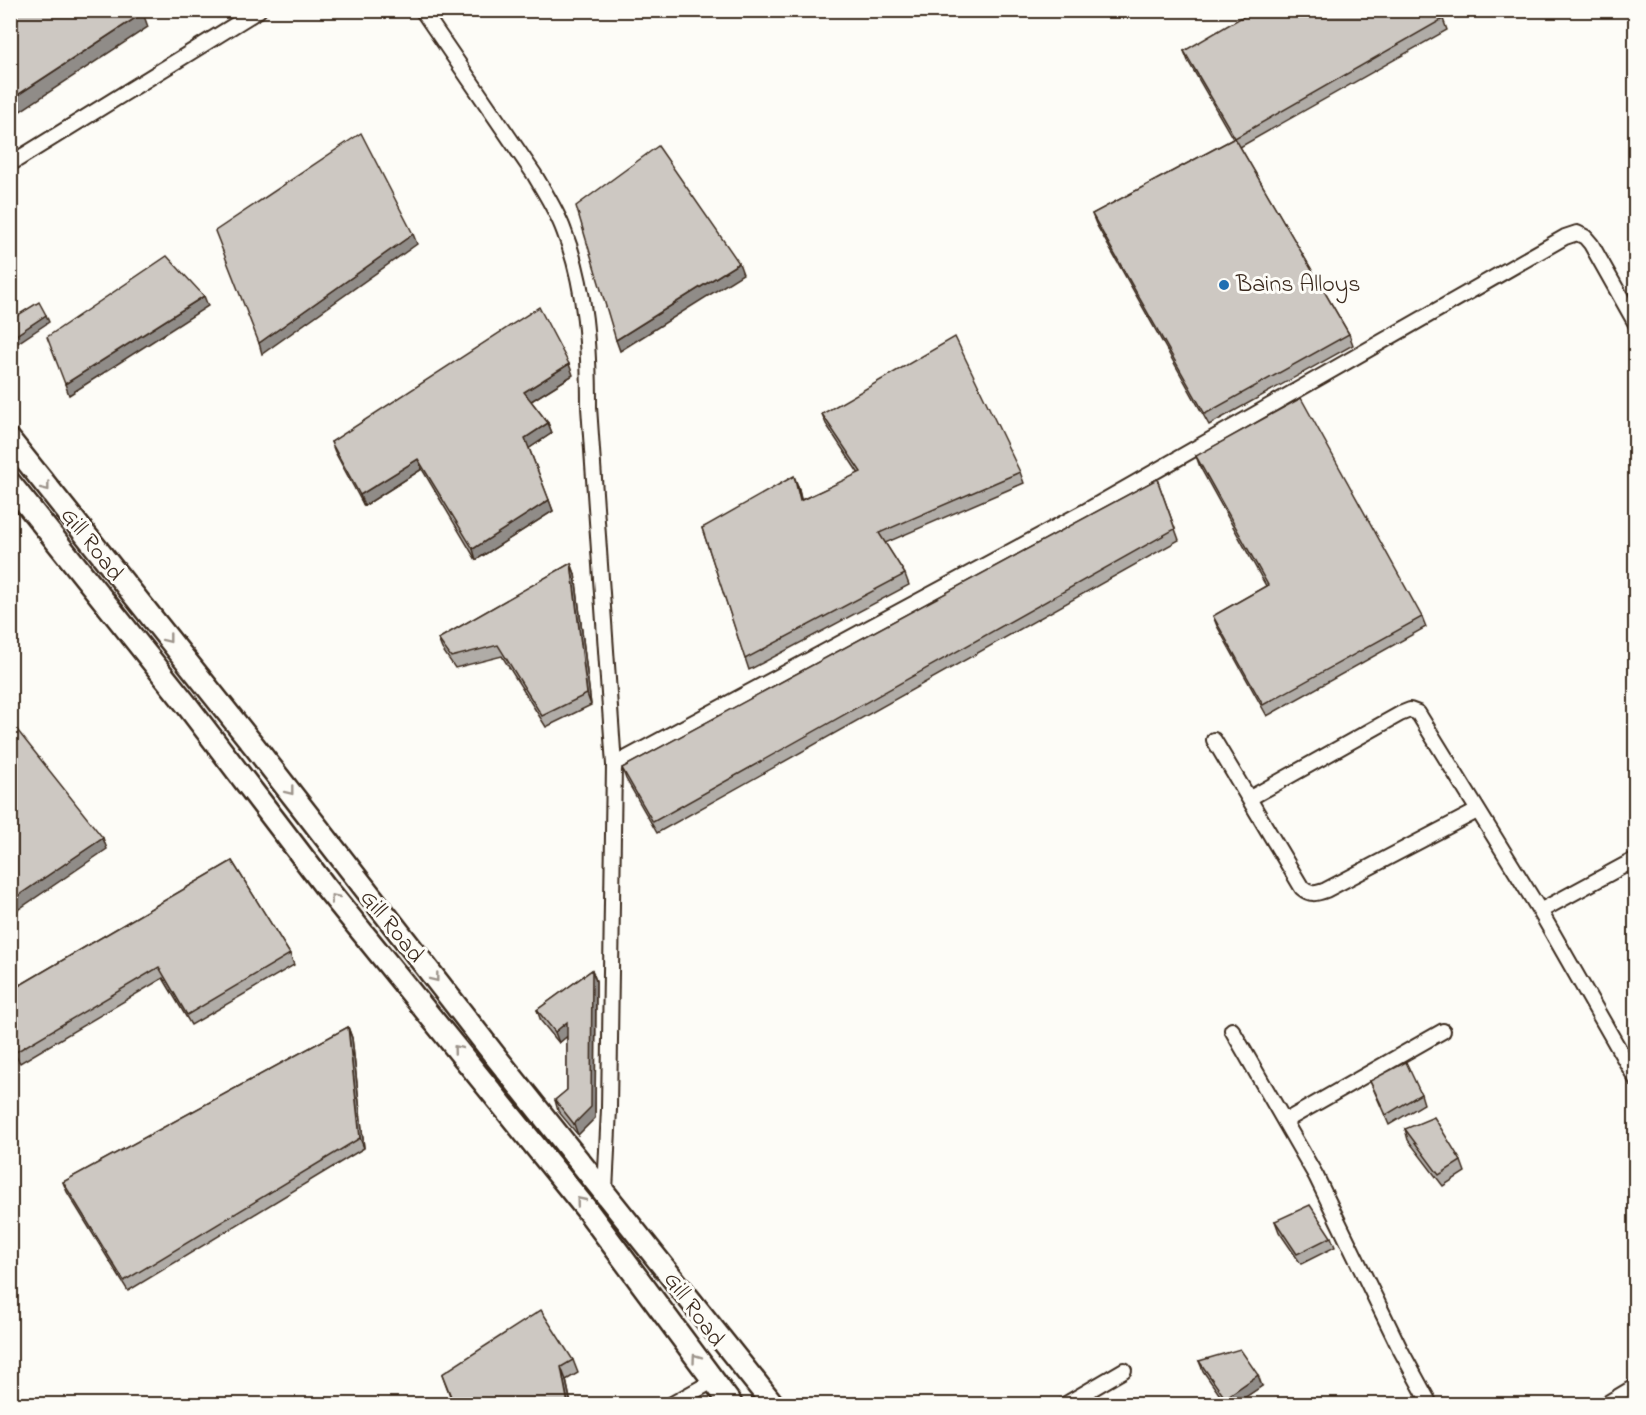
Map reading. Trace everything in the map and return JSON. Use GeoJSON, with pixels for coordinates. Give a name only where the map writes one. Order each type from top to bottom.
{"type":"FeatureCollection","features":[{"type":"Feature","properties":{"kind":"main road"},"geometry":{"type":"LineString","coordinates":[[10,440],[255,747],[496,1057],[773,1404]]}},
{"type":"Feature","properties":{"kind":"main road","name":"Gill Road"},"geometry":{"type":"LineString","coordinates":[[10,483],[186,704],[324,885],[587,1210],[731,1404]]}},
{"type":"Feature","properties":{"kind":"street"},"geometry":{"type":"LineString","coordinates":[[10,164],[259,10]]}},
{"type":"Feature","properties":{"kind":"street"},"geometry":{"type":"LineString","coordinates":[[422,10],[550,201],[565,232],[577,273],[586,332],[589,407],[614,765],[609,1109],[604,1191]]}},
{"type":"Feature","properties":{"kind":"street"},"geometry":{"type":"LineString","coordinates":[[614,765],[1084,512],[1565,237],[1577,233],[1591,244],[1635,324]]}},
{"type":"Feature","properties":{"kind":"street"},"geometry":{"type":"LineString","coordinates":[[1250,798],[1410,710],[1418,713],[1540,912],[1635,1079]]}},
{"type":"Feature","properties":{"kind":"street"},"geometry":{"type":"LineString","coordinates":[[1214,740],[1302,888],[1308,893],[1316,894],[1326,890],[1477,811]]}},
{"type":"Feature","properties":{"kind":"street"},"geometry":{"type":"LineString","coordinates":[[1540,912],[1635,859]]}},
{"type":"Feature","properties":{"kind":"street"},"geometry":{"type":"LineString","coordinates":[[1232,1030],[1326,1196],[1400,1349],[1430,1404]]}},
{"type":"Feature","properties":{"kind":"street"},"geometry":{"type":"LineString","coordinates":[[1285,1121],[1443,1030]]}},
{"type":"Feature","properties":{"kind":"street"},"geometry":{"type":"LineString","coordinates":[[1066,1404],[1124,1370]]}},
{"type":"Feature","properties":{"kind":"street"},"geometry":{"type":"LineString","coordinates":[[672,1404],[713,1381]]}},
{"type":"Feature","properties":{"kind":"street"},"geometry":{"type":"LineString","coordinates":[[1606,1404],[1632,1388],[1635,1404]]}},
{"type":"Feature","properties":{"kind":"building"},"geometry":{"type":"Polygon","coordinates":[[[10,10],[142,10],[143,13],[10,100],[10,10]]]}},
{"type":"Feature","properties":{"kind":"building"},"geometry":{"type":"Polygon","coordinates":[[[1254,10],[1438,10],[1443,19],[1235,138],[1184,51],[1254,10]]]}},
{"type":"Feature","properties":{"kind":"building"},"geometry":{"type":"Polygon","coordinates":[[[361,133],[413,234],[259,343],[215,231],[361,133]]]}},
{"type":"Feature","properties":{"kind":"building","name":"Bains Alloys"},"geometry":{"type":"Polygon","coordinates":[[[1235,138],[1349,334],[1205,414],[1092,214],[1235,138]]]}},
{"type":"Feature","properties":{"kind":"building"},"geometry":{"type":"Polygon","coordinates":[[[658,146],[739,263],[616,340],[576,206],[658,146]]]}},
{"type":"Feature","properties":{"kind":"building"},"geometry":{"type":"Polygon","coordinates":[[[167,256],[204,296],[65,384],[47,337],[167,256]]]}},
{"type":"Feature","properties":{"kind":"building"},"geometry":{"type":"Polygon","coordinates":[[[39,302],[46,315],[10,339],[10,320],[39,302]]]}},
{"type":"Feature","properties":{"kind":"building"},"geometry":{"type":"Polygon","coordinates":[[[539,307],[569,364],[524,392],[548,423],[525,438],[549,500],[473,549],[418,459],[360,495],[331,442],[539,307]]]}},
{"type":"Feature","properties":{"kind":"building"},"geometry":{"type":"Polygon","coordinates":[[[955,337],[1020,472],[879,533],[905,574],[745,659],[702,528],[794,476],[800,501],[861,472],[822,414],[955,337]]]}},
{"type":"Feature","properties":{"kind":"building"},"geometry":{"type":"Polygon","coordinates":[[[1301,398],[1422,617],[1263,705],[1213,616],[1268,585],[1196,456],[1301,398]]]}},
{"type":"Feature","properties":{"kind":"building"},"geometry":{"type":"Polygon","coordinates":[[[1157,479],[1175,529],[653,822],[622,768],[1157,479]]]}},
{"type":"Feature","properties":{"kind":"building"},"geometry":{"type":"Polygon","coordinates":[[[571,563],[587,694],[542,716],[498,645],[451,657],[438,639],[571,563]]]}},
{"type":"Feature","properties":{"kind":"building"},"geometry":{"type":"Polygon","coordinates":[[[10,721],[103,838],[10,901],[10,721]]]}},
{"type":"Feature","properties":{"kind":"building"},"geometry":{"type":"Polygon","coordinates":[[[232,861],[290,954],[187,1015],[159,967],[16,1052],[10,1043],[10,991],[232,861]]]}},
{"type":"Feature","properties":{"kind":"building"},"geometry":{"type":"Polygon","coordinates":[[[592,970],[591,1107],[574,1124],[555,1100],[567,1090],[567,1022],[555,1032],[537,1010],[592,970]]]}},
{"type":"Feature","properties":{"kind":"building"},"geometry":{"type":"Polygon","coordinates":[[[348,1027],[360,1138],[124,1281],[63,1182],[348,1027]]]}},
{"type":"Feature","properties":{"kind":"building"},"geometry":{"type":"Polygon","coordinates":[[[1406,1062],[1421,1094],[1386,1115],[1370,1081],[1406,1062]]]}},
{"type":"Feature","properties":{"kind":"building"},"geometry":{"type":"Polygon","coordinates":[[[1434,1117],[1461,1161],[1439,1175],[1405,1129],[1434,1117]]]}},
{"type":"Feature","properties":{"kind":"building"},"geometry":{"type":"Polygon","coordinates":[[[1310,1205],[1331,1237],[1297,1254],[1275,1221],[1310,1205]]]}},
{"type":"Feature","properties":{"kind":"building"},"geometry":{"type":"Polygon","coordinates":[[[541,1310],[573,1360],[561,1367],[568,1404],[454,1404],[442,1374],[541,1310]]]}},
{"type":"Feature","properties":{"kind":"building"},"geometry":{"type":"Polygon","coordinates":[[[1240,1349],[1258,1375],[1225,1398],[1199,1361],[1240,1349]]]}},
{"type":"Feature","properties":{"kind":"place","name":"Bains Alloys"},"geometry":{"type":"Point","coordinates":[1224,285]}}]}
